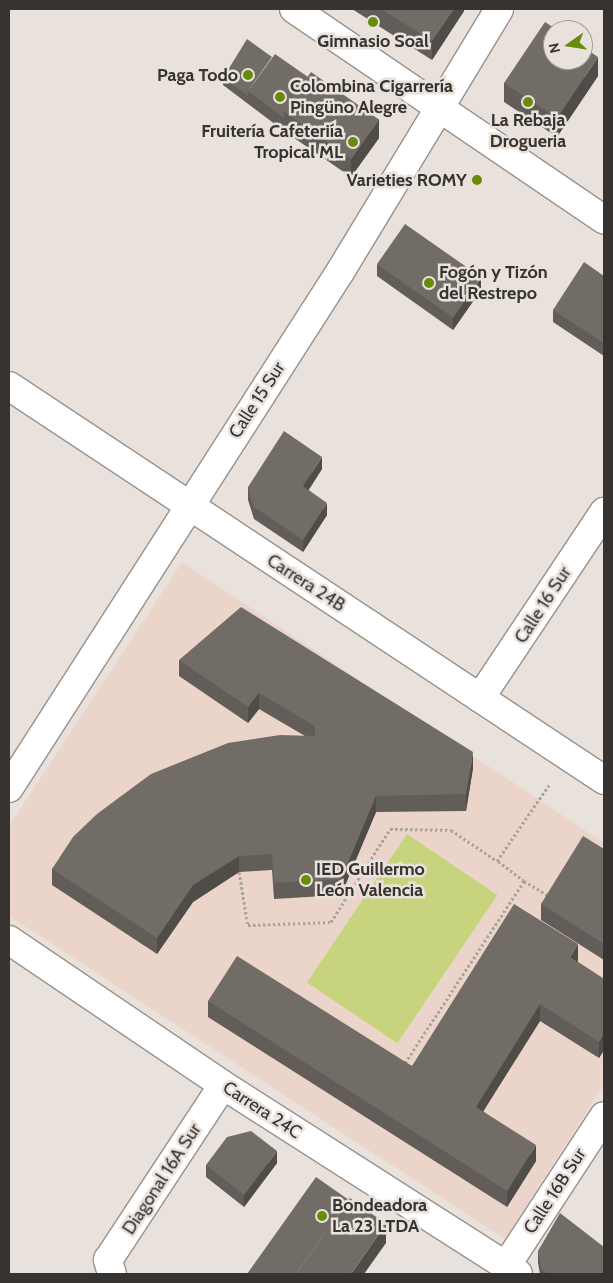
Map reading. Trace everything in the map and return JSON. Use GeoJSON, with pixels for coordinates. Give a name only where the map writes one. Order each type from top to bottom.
{"type":"FeatureCollection","features":[{"type":"Feature","properties":{"kind":"street"},"geometry":{"type":"LineString","coordinates":[[294,9],[604,220]]}},
{"type":"Feature","properties":{"kind":"street","name":"Calle 15 Sur"},"geometry":{"type":"LineString","coordinates":[[9,788],[340,272],[499,9]]}},
{"type":"Feature","properties":{"kind":"street","name":"Carrera 24B"},"geometry":{"type":"LineString","coordinates":[[9,386],[604,780]]}},
{"type":"Feature","properties":{"kind":"street","name":"Calle 16 Sur"},"geometry":{"type":"LineString","coordinates":[[480,698],[604,512]]}},
{"type":"Feature","properties":{"kind":"street","name":"Carrera 24C"},"geometry":{"type":"LineString","coordinates":[[9,940],[223,1085],[512,1270]]}},
{"type":"Feature","properties":{"kind":"street","name":"Diagonal 16A Sur"},"geometry":{"type":"LineString","coordinates":[[112,1274],[108,1260],[223,1085]]}},
{"type":"Feature","properties":{"kind":"street","name":"Calle 16B Sur"},"geometry":{"type":"LineString","coordinates":[[512,1270],[604,1116]]}},
{"type":"Feature","properties":{"kind":"path"},"geometry":{"type":"LineString","coordinates":[[497,861],[568,756]]}},
{"type":"Feature","properties":{"kind":"path"},"geometry":{"type":"LineString","coordinates":[[239,872],[248,925],[331,922],[390,829],[451,830],[524,881],[554,899]]}},
{"type":"Feature","properties":{"kind":"path"},"geometry":{"type":"LineString","coordinates":[[397,1058],[405,1063],[524,881]]}},
{"type":"Feature","properties":{"kind":"path"},"geometry":{"type":"LineString","coordinates":[[452,991],[458,996]]}},
{"type":"Feature","properties":{"kind":"shaded area","name":"IED Guillermo León Valencia"},"geometry":{"type":"Polygon","coordinates":[[[182,562],[604,843],[604,1085],[505,1239],[9,916],[9,826],[182,562]]]}},
{"type":"Feature","properties":{"kind":"green space"},"geometry":{"type":"Polygon","coordinates":[[[407,834],[497,895],[397,1043],[307,982],[407,834]]]}},
{"type":"Feature","properties":{"kind":"building"},"geometry":{"type":"Polygon","coordinates":[[[381,9],[454,9],[432,41],[381,9]]]}},
{"type":"Feature","properties":{"kind":"building"},"geometry":{"type":"Polygon","coordinates":[[[543,25],[543,70],[589,70],[557,118],[504,83],[543,25]]]}},
{"type":"Feature","properties":{"kind":"building","name":"Paga Todo"},"geometry":{"type":"Polygon","coordinates":[[[247,39],[272,57],[248,91],[248,96],[223,78],[247,39]]]}},
{"type":"Feature","properties":{"kind":"building"},"geometry":{"type":"Polygon","coordinates":[[[275,54],[308,77],[284,112],[284,118],[248,91],[275,54]]]}},
{"type":"Feature","properties":{"kind":"building"},"geometry":{"type":"Polygon","coordinates":[[[593,54],[598,57],[593,64],[593,54]]]}},
{"type":"Feature","properties":{"kind":"building"},"geometry":{"type":"Polygon","coordinates":[[[311,72],[379,120],[351,159],[283,111],[311,72]]]}},
{"type":"Feature","properties":{"kind":"building","name":"Fogón y Tizón del Restrepo"},"geometry":{"type":"Polygon","coordinates":[[[405,224],[481,277],[453,317],[377,264],[405,224]]]}},
{"type":"Feature","properties":{"kind":"building"},"geometry":{"type":"Polygon","coordinates":[[[584,262],[604,276],[604,343],[553,310],[584,262]]]}},
{"type":"Feature","properties":{"kind":"building"},"geometry":{"type":"Polygon","coordinates":[[[284,431],[322,457],[303,486],[327,503],[303,540],[254,507],[248,487],[284,431]]]}},
{"type":"Feature","properties":{"kind":"building"},"geometry":{"type":"Polygon","coordinates":[[[241,607],[473,752],[466,794],[376,796],[341,879],[274,883],[272,854],[239,856],[193,885],[157,938],[52,869],[73,837],[97,814],[151,774],[228,743],[280,735],[315,736],[315,726],[259,693],[248,707],[179,660],[241,607]]]}},
{"type":"Feature","properties":{"kind":"building"},"geometry":{"type":"Polygon","coordinates":[[[583,836],[604,849],[604,944],[541,904],[583,836]]]}},
{"type":"Feature","properties":{"kind":"building"},"geometry":{"type":"Polygon","coordinates":[[[514,904],[578,944],[570,957],[604,979],[604,1034],[599,1042],[540,1004],[476,1107],[536,1145],[507,1191],[208,1001],[237,956],[412,1066],[514,904]]]}},
{"type":"Feature","properties":{"kind":"building"},"geometry":{"type":"Polygon","coordinates":[[[251,1131],[277,1151],[244,1195],[206,1165],[227,1137],[251,1131]]]}},
{"type":"Feature","properties":{"kind":"building"},"geometry":{"type":"Polygon","coordinates":[[[316,1177],[349,1200],[296,1274],[247,1274],[316,1177]]]}},
{"type":"Feature","properties":{"kind":"building"},"geometry":{"type":"Polygon","coordinates":[[[350,1198],[386,1224],[351,1274],[296,1274],[350,1198]]]}},
{"type":"Feature","properties":{"kind":"building"},"geometry":{"type":"Polygon","coordinates":[[[560,1213],[604,1247],[604,1274],[548,1274],[542,1270],[538,1251],[560,1213]]]}},
{"type":"Feature","properties":{"kind":"place","name":"Gimnasio Soal"},"geometry":{"type":"Point","coordinates":[373,22]}},
{"type":"Feature","properties":{"kind":"place","name":"Paga Todo"},"geometry":{"type":"Point","coordinates":[248,75]}},
{"type":"Feature","properties":{"kind":"place","name":"Colombina Cigarrería Pingüno Alegre"},"geometry":{"type":"Point","coordinates":[280,97]}},
{"type":"Feature","properties":{"kind":"place","name":"La Rebaja Drogueria"},"geometry":{"type":"Point","coordinates":[528,102]}},
{"type":"Feature","properties":{"kind":"place","name":"Fruitería Cafeteriía Tropical ML"},"geometry":{"type":"Point","coordinates":[353,142]}},
{"type":"Feature","properties":{"kind":"place","name":"Varieties ROMY"},"geometry":{"type":"Point","coordinates":[477,180]}},
{"type":"Feature","properties":{"kind":"place","name":"Fogón y Tizón del Restrepo"},"geometry":{"type":"Point","coordinates":[429,283]}},
{"type":"Feature","properties":{"kind":"place","name":"IED Guillermo León Valencia"},"geometry":{"type":"Point","coordinates":[306,880]}},
{"type":"Feature","properties":{"kind":"place","name":"Bondeadora La 23 LTDA"},"geometry":{"type":"Point","coordinates":[322,1216]}}]}
